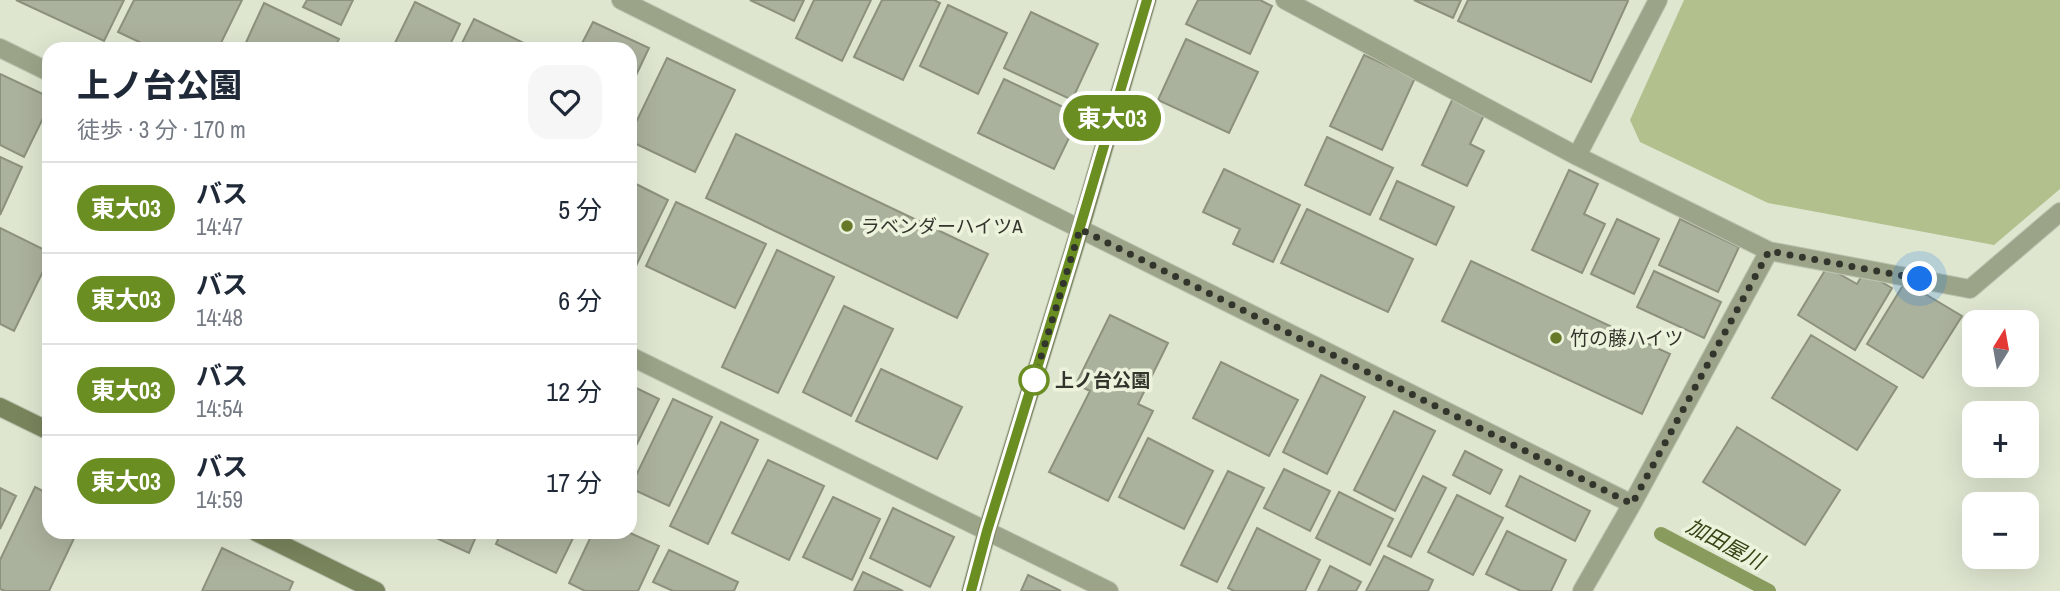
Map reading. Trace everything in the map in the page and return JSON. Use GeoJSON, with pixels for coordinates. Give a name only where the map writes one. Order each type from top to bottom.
{"type":"FeatureCollection","features":[{"type":"Feature","properties":{"kind":"street"},"geometry":{"type":"LineString","coordinates":[[621,0],[1632,504]]}},
{"type":"Feature","properties":{"kind":"street"},"geometry":{"type":"LineString","coordinates":[[971,591],[1147,0]]}},
{"type":"Feature","properties":{"kind":"street"},"geometry":{"type":"LineString","coordinates":[[1285,0],[1577,156],[1769,251],[1970,289],[2060,212]]}},
{"type":"Feature","properties":{"kind":"street"},"geometry":{"type":"LineString","coordinates":[[1577,156],[1658,0]]}},
{"type":"Feature","properties":{"kind":"street"},"geometry":{"type":"LineString","coordinates":[[0,48],[42,69]]}},
{"type":"Feature","properties":{"kind":"street"},"geometry":{"type":"LineString","coordinates":[[1582,591],[1769,251]]}},
{"type":"Feature","properties":{"kind":"street"},"geometry":{"type":"LineString","coordinates":[[637,359],[1109,591]]}},
{"type":"Feature","properties":{"kind":"street"},"geometry":{"type":"LineString","coordinates":[[0,407],[42,428]]}},
{"type":"Feature","properties":{"kind":"street"},"geometry":{"type":"LineString","coordinates":[[270,539],[376,591]]}},
{"type":"Feature","properties":{"kind":"green space"},"geometry":{"type":"Polygon","coordinates":[[[1684,0],[2060,0],[2060,189],[1994,245],[1768,203],[1640,142],[1630,120],[1684,0]]]}},
{"type":"Feature","properties":{"kind":"building"},"geometry":{"type":"Polygon","coordinates":[[[16,0],[124,0],[104,41],[16,0]]]}},
{"type":"Feature","properties":{"kind":"building"},"geometry":{"type":"Polygon","coordinates":[[[134,0],[242,0],[221,42],[139,42],[118,32],[134,0]]]}},
{"type":"Feature","properties":{"kind":"building"},"geometry":{"type":"Polygon","coordinates":[[[307,0],[353,0],[341,25],[303,7],[307,0]]]}},
{"type":"Feature","properties":{"kind":"building"},"geometry":{"type":"Polygon","coordinates":[[[750,0],[804,0],[794,21],[750,0]]]}},
{"type":"Feature","properties":{"kind":"building"},"geometry":{"type":"Polygon","coordinates":[[[814,0],[871,0],[842,61],[796,38],[814,0]]]}},
{"type":"Feature","properties":{"kind":"building"},"geometry":{"type":"Polygon","coordinates":[[[882,0],[934,0],[940,3],[903,80],[854,57],[882,0]]]}},
{"type":"Feature","properties":{"kind":"building"},"geometry":{"type":"Polygon","coordinates":[[[1198,0],[1260,0],[1272,6],[1250,54],[1186,24],[1198,0]]]}},
{"type":"Feature","properties":{"kind":"building"},"geometry":{"type":"Polygon","coordinates":[[[1414,0],[1461,0],[1453,18],[1414,0]]]}},
{"type":"Feature","properties":{"kind":"building"},"geometry":{"type":"Polygon","coordinates":[[[1468,0],[1628,1],[1591,82],[1458,21],[1468,0]]]}},
{"type":"Feature","properties":{"kind":"building"},"geometry":{"type":"Polygon","coordinates":[[[415,2],[460,24],[451,42],[395,42],[415,2]]]}},
{"type":"Feature","properties":{"kind":"building"},"geometry":{"type":"Polygon","coordinates":[[[264,3],[339,39],[338,42],[246,42],[264,3]]]}},
{"type":"Feature","properties":{"kind":"building"},"geometry":{"type":"Polygon","coordinates":[[[948,5],[1007,33],[978,94],[920,66],[948,5]]]}},
{"type":"Feature","properties":{"kind":"building"},"geometry":{"type":"Polygon","coordinates":[[[1031,12],[1098,44],[1072,100],[1004,68],[1031,12]]]}},
{"type":"Feature","properties":{"kind":"building"},"geometry":{"type":"Polygon","coordinates":[[[474,19],[522,42],[462,42],[474,19]]]}},
{"type":"Feature","properties":{"kind":"building"},"geometry":{"type":"Polygon","coordinates":[[[593,22],[636,42],[583,42],[593,22]]]}},
{"type":"Feature","properties":{"kind":"building"},"geometry":{"type":"Polygon","coordinates":[[[1186,39],[1258,72],[1229,133],[1158,100],[1186,39]]]}},
{"type":"Feature","properties":{"kind":"building"},"geometry":{"type":"Polygon","coordinates":[[[637,42],[649,48],[637,73],[637,42]]]}},
{"type":"Feature","properties":{"kind":"building"},"geometry":{"type":"Polygon","coordinates":[[[1364,55],[1415,78],[1382,150],[1330,126],[1364,55]]]}},
{"type":"Feature","properties":{"kind":"building"},"geometry":{"type":"Polygon","coordinates":[[[667,58],[735,90],[695,172],[637,144],[637,120],[667,58]]]}},
{"type":"Feature","properties":{"kind":"building"},"geometry":{"type":"Polygon","coordinates":[[[0,74],[42,94],[42,120],[24,157],[0,145],[0,74]]]}},
{"type":"Feature","properties":{"kind":"building"},"geometry":{"type":"Polygon","coordinates":[[[1004,79],[1080,115],[1054,169],[978,133],[1004,79]]]}},
{"type":"Feature","properties":{"kind":"building"},"geometry":{"type":"Polygon","coordinates":[[[1453,98],[1485,113],[1470,144],[1484,151],[1467,186],[1422,165],[1453,98]]]}},
{"type":"Feature","properties":{"kind":"building","name":"ラベンダーハイツA"},"geometry":{"type":"Polygon","coordinates":[[[736,134],[988,254],[957,318],[706,198],[736,134]]]}},
{"type":"Feature","properties":{"kind":"building"},"geometry":{"type":"Polygon","coordinates":[[[1327,137],[1393,168],[1370,215],[1305,185],[1327,137]]]}},
{"type":"Feature","properties":{"kind":"building"},"geometry":{"type":"Polygon","coordinates":[[[0,157],[22,167],[0,215],[0,157]]]}},
{"type":"Feature","properties":{"kind":"building"},"geometry":{"type":"Polygon","coordinates":[[[1224,169],[1300,205],[1273,262],[1233,244],[1240,229],[1203,212],[1224,169]]]}},
{"type":"Feature","properties":{"kind":"building"},"geometry":{"type":"Polygon","coordinates":[[[1569,170],[1598,184],[1584,214],[1605,224],[1582,273],[1532,250],[1569,170]]]}},
{"type":"Feature","properties":{"kind":"building"},"geometry":{"type":"Polygon","coordinates":[[[1397,181],[1454,207],[1436,245],[1380,219],[1397,181]]]}},
{"type":"Feature","properties":{"kind":"building"},"geometry":{"type":"Polygon","coordinates":[[[637,184],[668,200],[637,264],[637,184]]]}},
{"type":"Feature","properties":{"kind":"building"},"geometry":{"type":"Polygon","coordinates":[[[676,202],[766,244],[735,308],[646,266],[676,202]]]}},
{"type":"Feature","properties":{"kind":"building"},"geometry":{"type":"Polygon","coordinates":[[[1307,209],[1413,259],[1388,312],[1281,263],[1307,209]]]}},
{"type":"Feature","properties":{"kind":"building"},"geometry":{"type":"Polygon","coordinates":[[[1617,219],[1659,239],[1634,294],[1591,274],[1617,219]]]}},
{"type":"Feature","properties":{"kind":"building"},"geometry":{"type":"Polygon","coordinates":[[[1680,219],[1739,247],[1718,292],[1659,265],[1680,219]]]}},
{"type":"Feature","properties":{"kind":"building"},"geometry":{"type":"Polygon","coordinates":[[[0,228],[42,249],[42,273],[14,331],[0,324],[0,228]]]}},
{"type":"Feature","properties":{"kind":"building"},"geometry":{"type":"Polygon","coordinates":[[[777,250],[834,277],[778,393],[722,367],[777,250]]]}},
{"type":"Feature","properties":{"kind":"building","name":"竹の藤ハイツ"},"geometry":{"type":"Polygon","coordinates":[[[1471,261],[1670,354],[1642,414],[1442,321],[1471,261]]]}},
{"type":"Feature","properties":{"kind":"building"},"geometry":{"type":"Polygon","coordinates":[[[1827,267],[1857,284],[1864,272],[1892,288],[1855,350],[1798,315],[1827,267]]]}},
{"type":"Feature","properties":{"kind":"building"},"geometry":{"type":"Polygon","coordinates":[[[1654,271],[1721,302],[1704,338],[1637,307],[1654,271]]]}},
{"type":"Feature","properties":{"kind":"building"},"geometry":{"type":"Polygon","coordinates":[[[1905,282],[1962,316],[1923,378],[1867,344],[1905,282]]]}},
{"type":"Feature","properties":{"kind":"building"},"geometry":{"type":"Polygon","coordinates":[[[844,306],[893,329],[851,416],[803,392],[844,306]]]}},
{"type":"Feature","properties":{"kind":"building"},"geometry":{"type":"Polygon","coordinates":[[[1110,315],[1168,343],[1138,404],[1153,411],[1108,501],[1049,472],[1090,391],[1076,384],[1110,315]]]}},
{"type":"Feature","properties":{"kind":"building"},"geometry":{"type":"Polygon","coordinates":[[[1811,335],[1897,387],[1857,450],[1772,398],[1811,335]]]}},
{"type":"Feature","properties":{"kind":"building"},"geometry":{"type":"Polygon","coordinates":[[[1221,362],[1298,400],[1269,456],[1193,418],[1221,362]]]}},
{"type":"Feature","properties":{"kind":"building"},"geometry":{"type":"Polygon","coordinates":[[[881,369],[962,407],[937,459],[856,421],[881,369]]]}},
{"type":"Feature","properties":{"kind":"building"},"geometry":{"type":"Polygon","coordinates":[[[1321,375],[1365,397],[1327,474],[1283,452],[1321,375]]]}},
{"type":"Feature","properties":{"kind":"building"},"geometry":{"type":"Polygon","coordinates":[[[637,388],[659,399],[637,444],[637,388]]]}},
{"type":"Feature","properties":{"kind":"building"},"geometry":{"type":"Polygon","coordinates":[[[673,399],[712,417],[669,506],[637,491],[637,474],[673,399]]]}},
{"type":"Feature","properties":{"kind":"building"},"geometry":{"type":"Polygon","coordinates":[[[1394,411],[1435,431],[1395,511],[1354,490],[1394,411]]]}},
{"type":"Feature","properties":{"kind":"building"},"geometry":{"type":"Polygon","coordinates":[[[721,422],[758,440],[708,544],[670,526],[721,422]]]}},
{"type":"Feature","properties":{"kind":"building"},"geometry":{"type":"Polygon","coordinates":[[[1737,427],[1840,490],[1805,545],[1703,482],[1737,427]]]}},
{"type":"Feature","properties":{"kind":"building"},"geometry":{"type":"Polygon","coordinates":[[[1148,438],[1213,471],[1184,529],[1119,497],[1148,438]]]}},
{"type":"Feature","properties":{"kind":"building"},"geometry":{"type":"Polygon","coordinates":[[[1465,451],[1502,470],[1490,494],[1453,475],[1465,451]]]}},
{"type":"Feature","properties":{"kind":"building"},"geometry":{"type":"Polygon","coordinates":[[[768,460],[824,486],[789,560],[732,533],[768,460]]]}},
{"type":"Feature","properties":{"kind":"building"},"geometry":{"type":"Polygon","coordinates":[[[1284,469],[1330,491],[1310,531],[1264,508],[1284,469]]]}},
{"type":"Feature","properties":{"kind":"building"},"geometry":{"type":"Polygon","coordinates":[[[1228,471],[1264,488],[1217,582],[1181,565],[1228,471]]]}},
{"type":"Feature","properties":{"kind":"building"},"geometry":{"type":"Polygon","coordinates":[[[1423,476],[1446,488],[1411,557],[1388,546],[1423,476]]]}},
{"type":"Feature","properties":{"kind":"building"},"geometry":{"type":"Polygon","coordinates":[[[1520,476],[1590,511],[1575,541],[1506,506],[1520,476]]]}},
{"type":"Feature","properties":{"kind":"building"},"geometry":{"type":"Polygon","coordinates":[[[35,487],[42,490],[42,539],[74,539],[49,591],[0,589],[0,560],[35,487]]]}},
{"type":"Feature","properties":{"kind":"building"},"geometry":{"type":"Polygon","coordinates":[[[0,488],[16,496],[0,529],[0,488]]]}},
{"type":"Feature","properties":{"kind":"building"},"geometry":{"type":"Polygon","coordinates":[[[1339,492],[1393,519],[1370,565],[1316,538],[1339,492]]]}},
{"type":"Feature","properties":{"kind":"building"},"geometry":{"type":"Polygon","coordinates":[[[1457,495],[1503,518],[1473,575],[1428,552],[1457,495]]]}},
{"type":"Feature","properties":{"kind":"building"},"geometry":{"type":"Polygon","coordinates":[[[833,497],[880,519],[852,580],[803,557],[833,497]]]}},
{"type":"Feature","properties":{"kind":"building"},"geometry":{"type":"Polygon","coordinates":[[[893,508],[954,537],[930,587],[870,558],[893,508]]]}},
{"type":"Feature","properties":{"kind":"building"},"geometry":{"type":"Polygon","coordinates":[[[1257,528],[1320,560],[1305,591],[1234,591],[1228,588],[1257,528]]]}},
{"type":"Feature","properties":{"kind":"building"},"geometry":{"type":"Polygon","coordinates":[[[1507,531],[1566,560],[1551,591],[1521,591],[1486,574],[1507,531]]]}},
{"type":"Feature","properties":{"kind":"building"},"geometry":{"type":"Polygon","coordinates":[[[637,536],[659,546],[638,591],[585,591],[569,583],[590,539],[637,539],[637,536]]]}},
{"type":"Feature","properties":{"kind":"building"},"geometry":{"type":"Polygon","coordinates":[[[438,539],[475,539],[469,553],[438,539]]]}},
{"type":"Feature","properties":{"kind":"building"},"geometry":{"type":"Polygon","coordinates":[[[498,539],[573,539],[556,573],[496,544],[498,539]]]}},
{"type":"Feature","properties":{"kind":"building"},"geometry":{"type":"Polygon","coordinates":[[[222,548],[293,582],[289,591],[202,591],[222,548]]]}},
{"type":"Feature","properties":{"kind":"building"},"geometry":{"type":"Polygon","coordinates":[[[669,550],[738,582],[734,591],[673,591],[653,582],[669,550]]]}},
{"type":"Feature","properties":{"kind":"building"},"geometry":{"type":"Polygon","coordinates":[[[1384,556],[1433,580],[1428,591],[1366,591],[1384,556]]]}},
{"type":"Feature","properties":{"kind":"building"},"geometry":{"type":"Polygon","coordinates":[[[1330,566],[1361,582],[1356,591],[1318,591],[1330,566]]]}},
{"type":"Feature","properties":{"kind":"building"},"geometry":{"type":"Polygon","coordinates":[[[863,572],[903,591],[854,591],[863,572]]]}},
{"type":"Feature","properties":{"kind":"building"},"geometry":{"type":"Polygon","coordinates":[[[1028,575],[1061,591],[1021,591],[1028,575]]]}},
{"type":"Feature","properties":{"kind":"waterway","name":"加田屋川"},"geometry":{"type":"LineString","coordinates":[[1661,534],[1769,591]]}},
{"type":"Feature","properties":{"kind":"bus line","name":"東大03"},"geometry":{"type":"LineString","coordinates":[[971,591],[1147,0]]}},
{"type":"Feature","properties":{"kind":"place","name":"ラベンダーハイツA"},"geometry":{"type":"Point","coordinates":[847,226]}},
{"type":"Feature","properties":{"kind":"place","name":"竹の藤ハイツ"},"geometry":{"type":"Point","coordinates":[1556,338]}},
{"type":"Feature","properties":{"kind":"place","name":"上ノ台公園"},"geometry":{"type":"Point","coordinates":[1034,380]}},
{"type":"Feature","properties":{"kind":"route"},"geometry":{"type":"LineString","coordinates":[[1034,380],[1080,229],[1632,504],[1769,251],[1920,279]]}}]}
